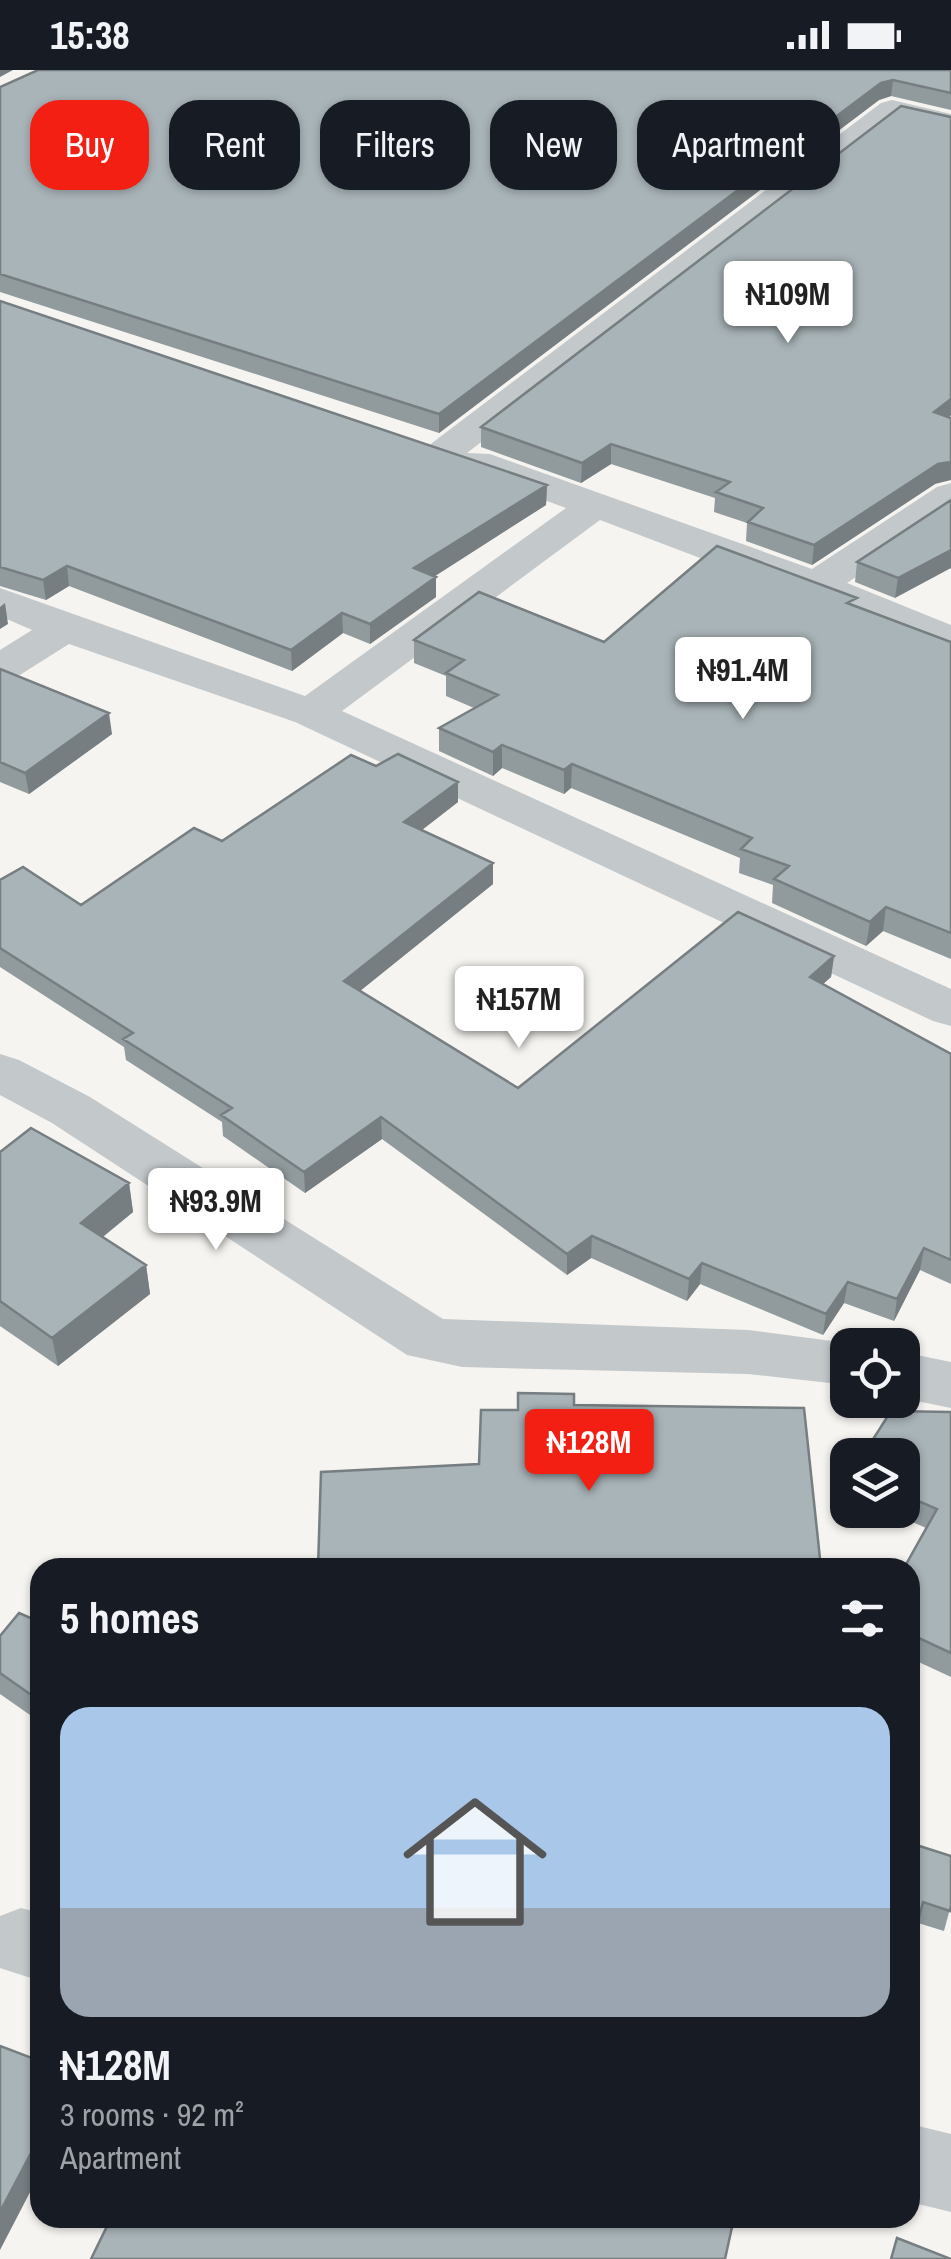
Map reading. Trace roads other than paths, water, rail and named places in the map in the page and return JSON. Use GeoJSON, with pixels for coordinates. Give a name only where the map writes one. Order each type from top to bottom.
{"type":"FeatureCollection","features":[{"type":"Feature","properties":{"kind":"street"},"geometry":{"type":"LineString","coordinates":[[445,451],[892,109],[951,123]]}},
{"type":"Feature","properties":{"kind":"street"},"geometry":{"type":"LineString","coordinates":[[408,438],[816,585],[951,640]]}},
{"type":"Feature","properties":{"kind":"street"},"geometry":{"type":"LineString","coordinates":[[816,585],[951,495]]}},
{"type":"Feature","properties":{"kind":"street"},"geometry":{"type":"LineString","coordinates":[[311,713],[596,504]]}},
{"type":"Feature","properties":{"kind":"street"},"geometry":{"type":"LineString","coordinates":[[0,601],[64,628],[311,713],[951,1008]]}},
{"type":"Feature","properties":{"kind":"street"},"geometry":{"type":"LineString","coordinates":[[0,669],[64,628]]}},
{"type":"Feature","properties":{"kind":"street"},"geometry":{"type":"LineString","coordinates":[[0,1072],[71,1110],[428,1338],[462,1344],[748,1352],[830,1361]]}},
{"type":"Feature","properties":{"kind":"street"},"geometry":{"type":"LineString","coordinates":[[920,1379],[951,1385]]}}]}
